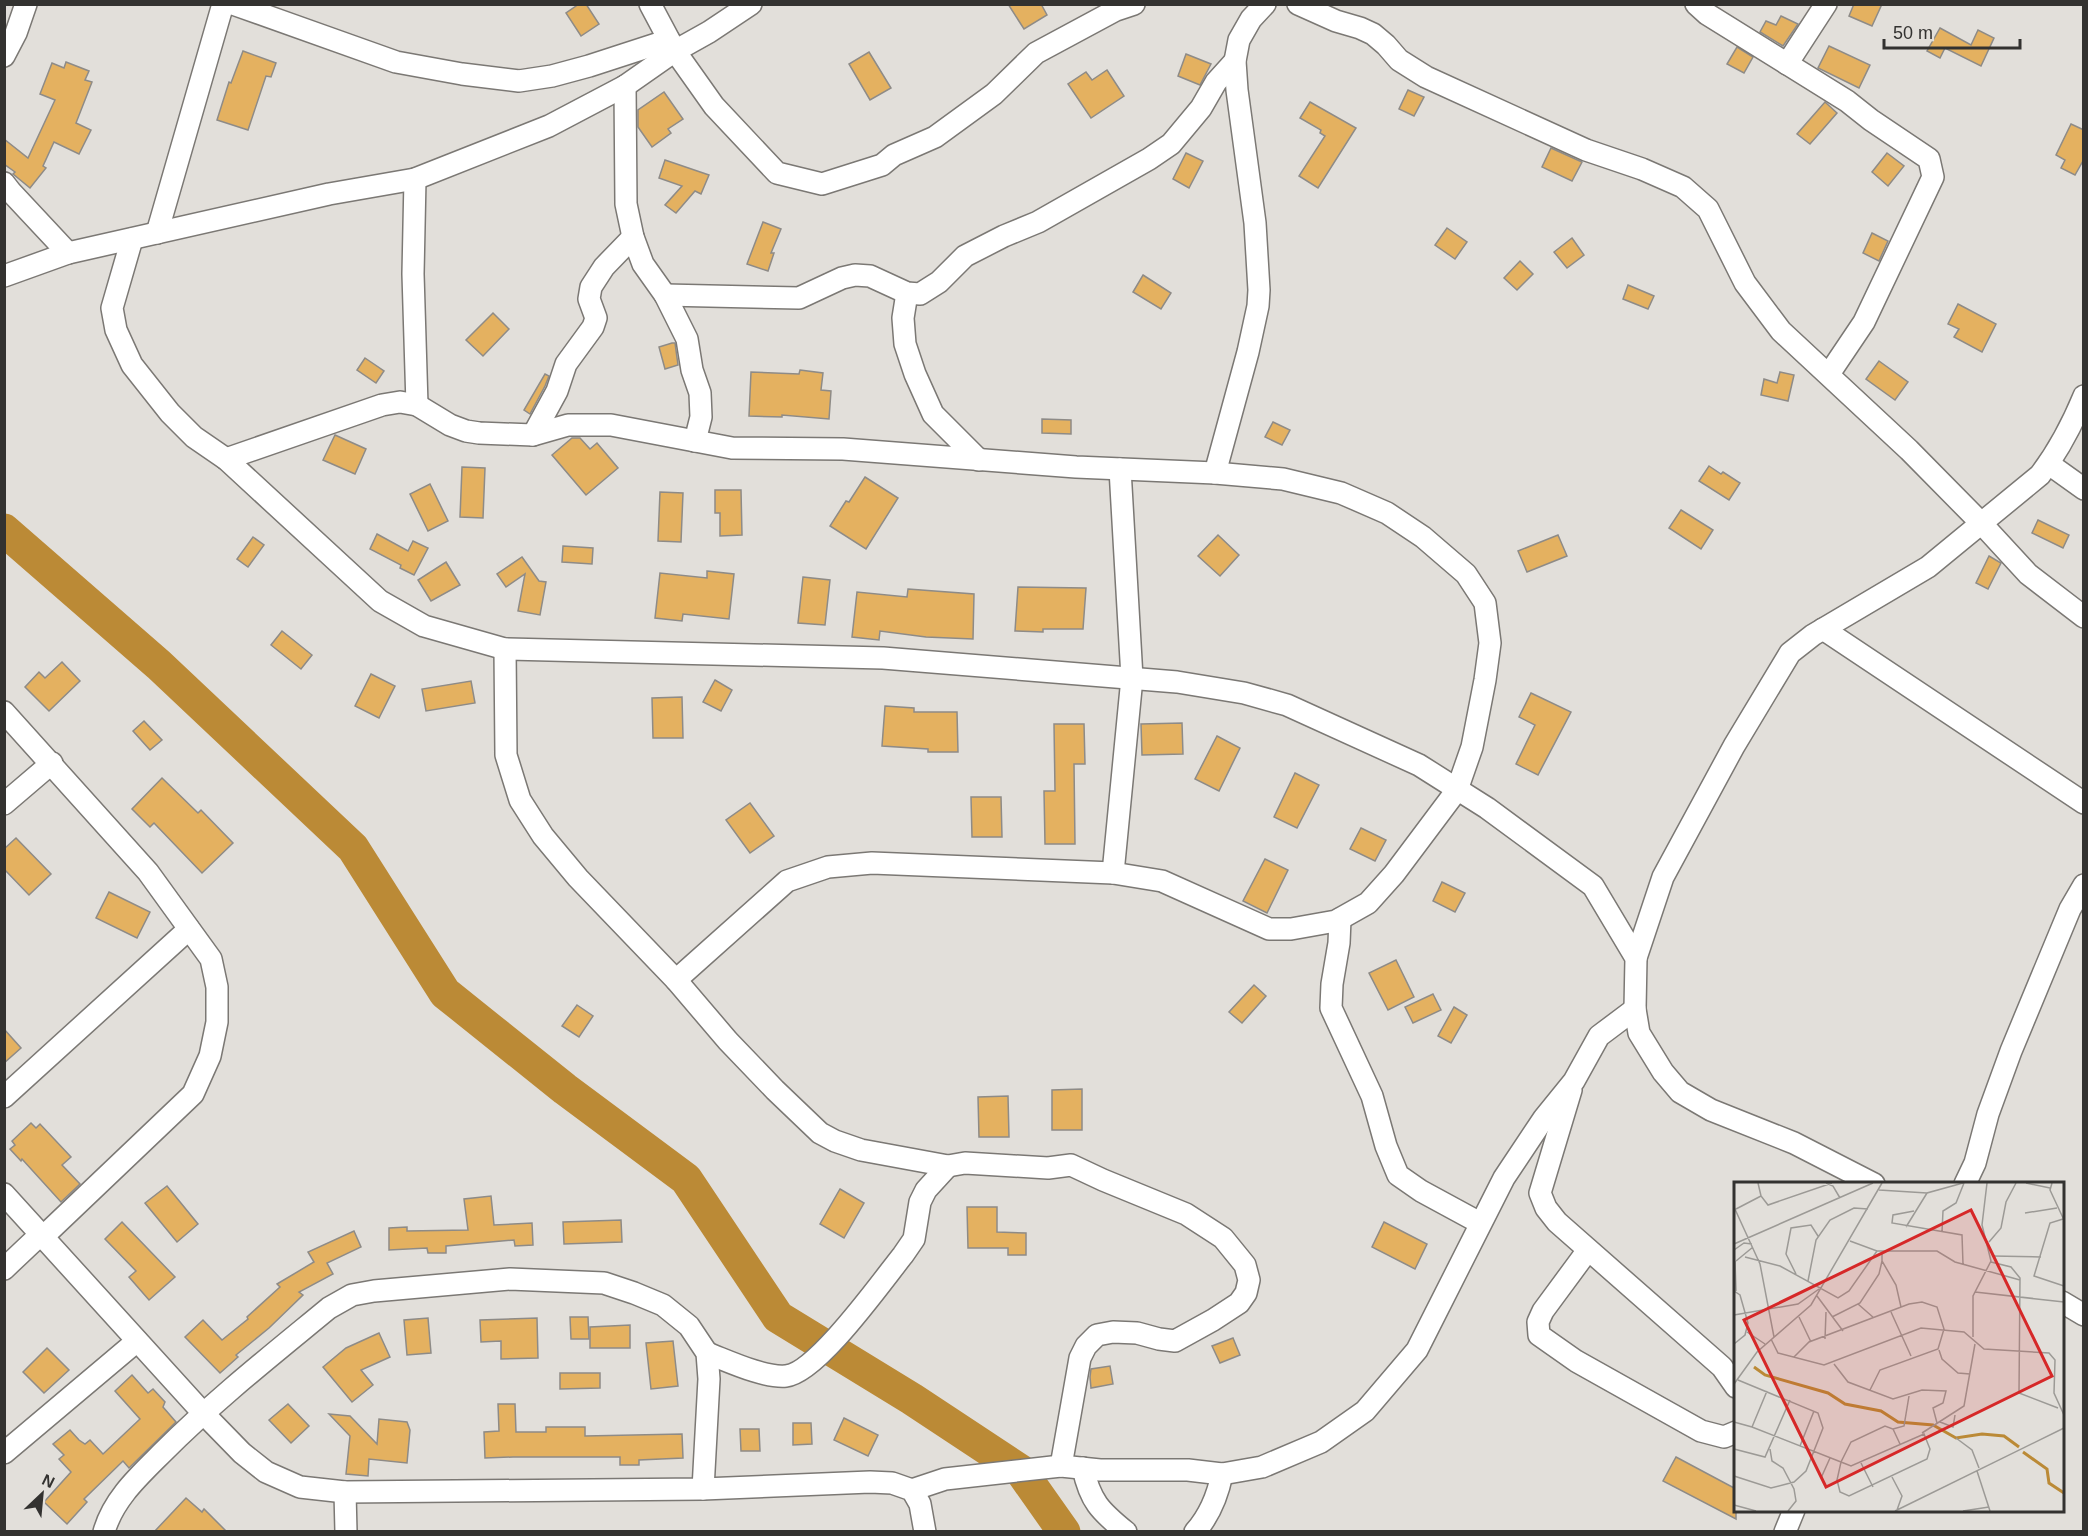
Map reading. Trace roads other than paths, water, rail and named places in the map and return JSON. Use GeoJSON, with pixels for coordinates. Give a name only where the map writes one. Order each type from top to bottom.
{"type":"FeatureCollection","features":[{"type":"Feature","properties":{"kind":"street"},"geometry":{"type":"LineString","coordinates":[[4,56],[26,4]]}},
{"type":"Feature","properties":{"kind":"street"},"geometry":{"type":"LineString","coordinates":[[157,233],[223,4]]}},
{"type":"Feature","properties":{"kind":"street"},"geometry":{"type":"LineString","coordinates":[[233,4],[396,62],[519,81],[552,76],[672,45],[710,32],[751,4]]}},
{"type":"Feature","properties":{"kind":"street"},"geometry":{"type":"LineString","coordinates":[[650,4],[672,45],[714,106],[777,173],[822,184],[882,165],[894,155],[935,137],[994,94],[1036,53],[1116,10],[1134,4]]}},
{"type":"Feature","properties":{"kind":"street"},"geometry":{"type":"LineString","coordinates":[[1215,473],[1255,322],[1259,290],[1255,223],[1236,90],[1235,61],[1239,40],[1251,19],[1264,4]]}},
{"type":"Feature","properties":{"kind":"street"},"geometry":{"type":"LineString","coordinates":[[1298,4],[1373,34],[1399,60],[1426,77],[1577,146],[1642,169],[1683,187],[1708,209],[1745,283],[1781,331],[1829,374],[1982,524],[2028,574],[2084,616]]}},
{"type":"Feature","properties":{"kind":"street"},"geometry":{"type":"LineString","coordinates":[[1696,4],[1707,14],[1847,101],[1870,120],[1929,159],[1933,177],[1864,322],[1829,374]]}},
{"type":"Feature","properties":{"kind":"street"},"geometry":{"type":"LineString","coordinates":[[1787,64],[1826,4]]}},
{"type":"Feature","properties":{"kind":"street"},"geometry":{"type":"LineString","coordinates":[[4,276],[68,253],[329,195],[415,179],[549,126],[626,86],[672,45]]}},
{"type":"Feature","properties":{"kind":"street"},"geometry":{"type":"LineString","coordinates":[[665,295],[799,298],[842,278],[855,275],[870,276],[907,293],[920,294],[939,282],[965,256],[1054,213],[1171,144],[1201,108],[1216,82],[1235,61]]}},
{"type":"Feature","properties":{"kind":"street"},"geometry":{"type":"LineString","coordinates":[[626,86],[626,204],[633,237],[643,264],[665,295],[687,339],[692,370],[700,393],[702,417],[694,441]]}},
{"type":"Feature","properties":{"kind":"street"},"geometry":{"type":"LineString","coordinates":[[415,179],[413,274],[417,405]]}},
{"type":"Feature","properties":{"kind":"street"},"geometry":{"type":"LineString","coordinates":[[4,183],[68,253]]}},
{"type":"Feature","properties":{"kind":"street"},"geometry":{"type":"LineString","coordinates":[[533,435],[557,391],[566,364],[593,327],[596,318],[589,299],[591,287],[604,267],[633,237]]}},
{"type":"Feature","properties":{"kind":"street"},"geometry":{"type":"LineString","coordinates":[[132,239],[112,308],[116,330],[132,365],[170,413],[194,437],[226,459],[380,601],[424,626],[505,649],[884,658],[1177,682],[1244,693],[1287,705],[1419,765],[1487,808],[1593,886],[1636,957]]}},
{"type":"Feature","properties":{"kind":"street"},"geometry":{"type":"LineString","coordinates":[[907,293],[903,318],[905,344],[915,374],[933,414],[979,460]]}},
{"type":"Feature","properties":{"kind":"street"},"geometry":{"type":"LineString","coordinates":[[1870,1182],[1794,1143],[1711,1110],[1680,1092],[1663,1072],[1639,1033],[1635,1009],[1636,957],[1663,878],[1734,746],[1790,653],[1823,629],[1928,567],[2040,475],[2078,426],[2084,396]]}},
{"type":"Feature","properties":{"kind":"street"},"geometry":{"type":"LineString","coordinates":[[226,459],[382,405],[400,402],[417,405],[466,431],[533,435],[568,425],[611,425],[732,448],[843,450],[1283,479],[1341,493],[1387,513],[1423,537],[1466,574],[1485,603],[1490,643],[1473,747],[1457,790],[1394,874],[1368,903],[1336,921],[1291,929],[1269,929],[1162,881],[1113,873],[872,864],[828,867],[787,882],[676,980]]}},
{"type":"Feature","properties":{"kind":"street"},"geometry":{"type":"LineString","coordinates":[[2049,464],[2084,489]]}},
{"type":"Feature","properties":{"kind":"street"},"geometry":{"type":"LineString","coordinates":[[1113,873],[1132,678],[1120,469]]}},
{"type":"Feature","properties":{"kind":"street"},"geometry":{"type":"LineString","coordinates":[[1823,629],[2084,803]]}},
{"type":"Feature","properties":{"kind":"street"},"geometry":{"type":"LineString","coordinates":[[505,649],[506,755],[520,800],[543,836],[578,878],[676,980],[744,1057],[820,1133],[861,1150],[948,1166],[965,1163],[1048,1168],[1071,1164],[1103,1180],[1186,1214],[1223,1238],[1245,1265],[1249,1280],[1246,1293],[1239,1303],[1175,1341],[1137,1333],[1113,1332],[1097,1335],[1086,1346],[1080,1358],[1061,1466]]}},
{"type":"Feature","properties":{"kind":"street"},"geometry":{"type":"LineString","coordinates":[[4,712],[148,872],[210,959],[217,987],[217,1022],[210,1056],[193,1094],[46,1233],[41,1234],[4,1269]]}},
{"type":"Feature","properties":{"kind":"street"},"geometry":{"type":"LineString","coordinates":[[4,804],[51,763]]}},
{"type":"Feature","properties":{"kind":"street"},"geometry":{"type":"LineString","coordinates":[[1966,1182],[1975,1162],[1988,1114],[2012,1051],[2070,909],[2084,885]]}},
{"type":"Feature","properties":{"kind":"street"},"geometry":{"type":"LineString","coordinates":[[1340,919],[1331,1008],[1372,1096],[1386,1146],[1398,1175],[1421,1191],[1480,1223]]}},
{"type":"Feature","properties":{"kind":"street"},"geometry":{"type":"LineString","coordinates":[[4,1097],[189,929]]}},
{"type":"Feature","properties":{"kind":"street"},"geometry":{"type":"LineString","coordinates":[[4,1194],[202,1413],[242,1454],[266,1472],[300,1487],[345,1492],[704,1489],[870,1482],[892,1484],[912,1490],[945,1479],[1061,1466],[1188,1470],[1222,1474],[1262,1467],[1321,1442],[1365,1411],[1417,1350],[1504,1178],[1544,1118],[1574,1081],[1599,1036],[1635,1009]]}},
{"type":"Feature","properties":{"kind":"street"},"geometry":{"type":"LineString","coordinates":[[1574,1081],[1540,1193],[1545,1208],[1588,1250],[1722,1367],[1734,1384]]}},
{"type":"Feature","properties":{"kind":"street"},"geometry":{"type":"LineString","coordinates":[[707,1353],[771,1375],[788,1376],[804,1367],[827,1347],[903,1255],[914,1239],[920,1202],[926,1190],[948,1166]]}},
{"type":"Feature","properties":{"kind":"street"},"geometry":{"type":"LineString","coordinates":[[1588,1250],[1543,1311],[1538,1322],[1539,1335],[1576,1361],[1701,1431],[1724,1437],[1734,1433]]}},
{"type":"Feature","properties":{"kind":"street"},"geometry":{"type":"LineString","coordinates":[[104,1532],[120,1500],[141,1475],[202,1413],[329,1308],[352,1295],[374,1290],[510,1279],[603,1283],[663,1305],[689,1326],[707,1353],[709,1379],[704,1489]]}},
{"type":"Feature","properties":{"kind":"street"},"geometry":{"type":"LineString","coordinates":[[2064,1303],[2084,1315]]}},
{"type":"Feature","properties":{"kind":"street"},"geometry":{"type":"LineString","coordinates":[[4,1453],[137,1341]]}},
{"type":"Feature","properties":{"kind":"street"},"geometry":{"type":"LineString","coordinates":[[1083,1468],[1088,1489],[1098,1507],[1126,1532]]}},
{"type":"Feature","properties":{"kind":"street"},"geometry":{"type":"LineString","coordinates":[[1196,1532],[1215,1497],[1222,1474]]}},
{"type":"Feature","properties":{"kind":"street"},"geometry":{"type":"LineString","coordinates":[[912,1490],[920,1504],[925,1532]]}},
{"type":"Feature","properties":{"kind":"street"},"geometry":{"type":"LineString","coordinates":[[345,1492],[346,1532]]}},
{"type":"Feature","properties":{"kind":"street"},"geometry":{"type":"LineString","coordinates":[[1785,1532],[1793,1512]]}},
{"type":"Feature","properties":{"kind":"waterway"},"geometry":{"type":"LineString","coordinates":[[4,530],[159,665],[353,848],[445,993],[565,1089],[686,1179],[778,1317],[912,1399],[1021,1471],[1064,1532]]}}]}
